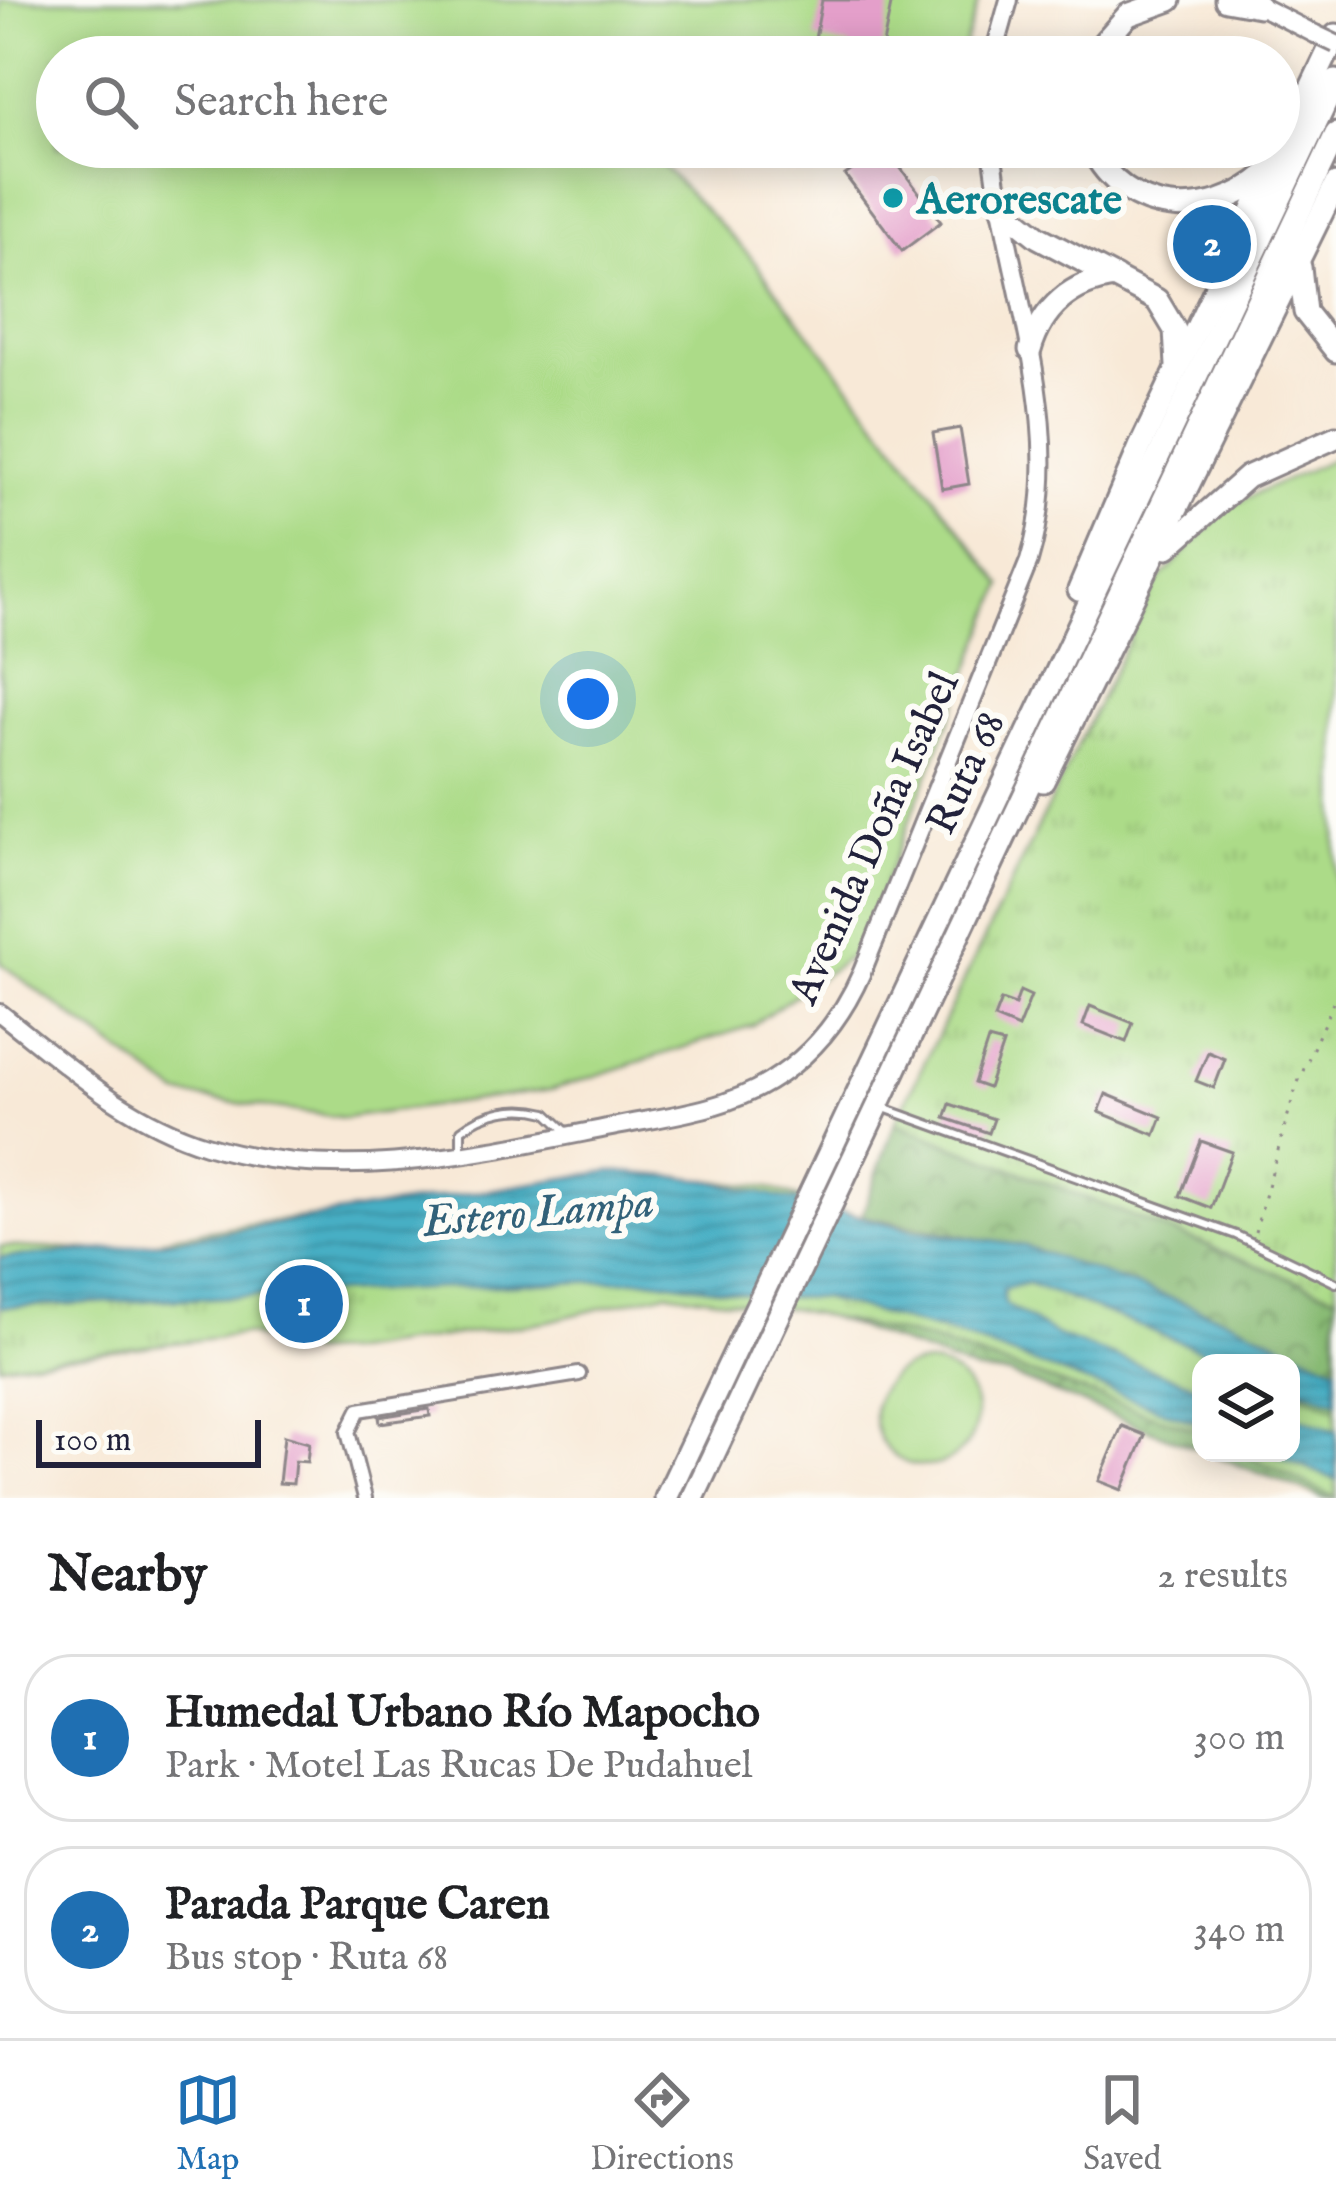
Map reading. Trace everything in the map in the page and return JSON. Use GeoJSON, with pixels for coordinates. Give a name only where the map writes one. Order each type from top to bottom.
{"type":"FeatureCollection","features":[{"type":"Feature","properties":{"kind":"highway"},"geometry":{"type":"LineString","coordinates":[[1110,36],[1128,15],[1170,0]]}},
{"type":"Feature","properties":{"kind":"highway"},"geometry":{"type":"LineString","coordinates":[[1226,0],[1253,3]]}},
{"type":"Feature","properties":{"kind":"highway"},"geometry":{"type":"LineString","coordinates":[[1300,107],[1329,38]]}},
{"type":"Feature","properties":{"kind":"highway","name":"Ruta 68"},"geometry":{"type":"LineString","coordinates":[[1300,157],[1336,81]]}},
{"type":"Feature","properties":{"kind":"highway","name":"Ruta 68"},"geometry":{"type":"LineString","coordinates":[[823,1197],[878,1105],[1336,134]]}},
{"type":"Feature","properties":{"kind":"highway"},"geometry":{"type":"LineString","coordinates":[[1108,168],[1125,189],[1175,209],[1234,197],[1272,168]]}},
{"type":"Feature","properties":{"kind":"highway"},"geometry":{"type":"LineString","coordinates":[[1041,700],[1095,551],[1275,168]]}},
{"type":"Feature","properties":{"kind":"highway","name":"Ruta 68"},"geometry":{"type":"LineString","coordinates":[[666,1498],[754,1342],[823,1197],[1041,700],[1295,168]]}},
{"type":"Feature","properties":{"kind":"highway"},"geometry":{"type":"LineString","coordinates":[[992,860],[1069,735],[1336,184]]}},
{"type":"Feature","properties":{"kind":"highway"},"geometry":{"type":"LineString","coordinates":[[1003,209],[1038,237],[1149,294],[1168,315],[1177,338],[1177,372]]}},
{"type":"Feature","properties":{"kind":"highway"},"geometry":{"type":"LineString","coordinates":[[1301,258],[1305,312],[1336,350]]}},
{"type":"Feature","properties":{"kind":"highway"},"geometry":{"type":"LineString","coordinates":[[1030,350],[1039,326],[1064,296],[1088,283],[1115,277]]}},
{"type":"Feature","properties":{"kind":"highway"},"geometry":{"type":"LineString","coordinates":[[1153,566],[1236,485],[1336,437]]}},
{"type":"Feature","properties":{"kind":"highway","name":"Ruta 68"},"geometry":{"type":"LineString","coordinates":[[693,1498],[754,1342]]}},
{"type":"Feature","properties":{"kind":"street"},"geometry":{"type":"LineString","coordinates":[[999,36],[1009,0]]}},
{"type":"Feature","properties":{"kind":"street"},"geometry":{"type":"LineString","coordinates":[[1253,3],[1329,38]]}},
{"type":"Feature","properties":{"kind":"street","name":"Avenida Doña Isabel"},"geometry":{"type":"LineString","coordinates":[[0,1013],[115,1103],[203,1144],[316,1162],[462,1156],[710,1108],[752,1092],[806,1054],[845,1006],[1036,540],[1044,474],[1030,350],[996,168]]}},
{"type":"Feature","properties":{"kind":"street"},"geometry":{"type":"LineString","coordinates":[[365,1498],[348,1432],[359,1409],[579,1374]]}},
{"type":"Feature","properties":{"kind":"lane"},"geometry":{"type":"LineString","coordinates":[[878,1105],[1251,1241],[1336,1283]]}},
{"type":"Feature","properties":{"kind":"lane"},"geometry":{"type":"LineString","coordinates":[[462,1156],[461,1130],[474,1119],[504,1111],[547,1113],[563,1124],[568,1136]]}},
{"type":"Feature","properties":{"kind":"path"},"geometry":{"type":"LineString","coordinates":[[1251,1241],[1272,1186],[1296,1088],[1336,996]]}},
{"type":"Feature","properties":{"kind":"green space"},"geometry":{"type":"Polygon","coordinates":[[[0,0],[979,0],[968,36],[36,36],[36,168],[664,168],[749,255],[1003,585],[858,951],[751,1026],[551,1090],[345,1118],[179,1095],[0,963],[0,0]]]}},
{"type":"Feature","properties":{"kind":"green space"},"geometry":{"type":"Polygon","coordinates":[[[1336,457],[1336,1296],[895,1123],[1156,583],[1227,507],[1336,457]]]}},
{"type":"Feature","properties":{"kind":"green space"},"geometry":{"type":"Polygon","coordinates":[[[895,1123],[1336,1296],[1336,1498],[1323,1498],[1231,1462],[1300,1462],[1300,1354],[1192,1354],[1192,1446],[1009,1375],[977,1372],[826,1316],[895,1123]]]}},
{"type":"Feature","properties":{"kind":"green space"},"geometry":{"type":"Polygon","coordinates":[[[682,1177],[770,1188],[837,1211],[1036,1250],[1099,1277],[1231,1354],[1192,1354],[1192,1428],[929,1340],[791,1309],[667,1292],[549,1321],[345,1352],[310,1353],[245,1334],[0,1365],[0,1246],[129,1252],[172,1236],[682,1177]]]}},
{"type":"Feature","properties":{"kind":"green space"},"geometry":{"type":"Polygon","coordinates":[[[925,1364],[945,1368],[961,1379],[972,1395],[976,1415],[972,1435],[961,1451],[945,1462],[925,1466],[905,1462],[889,1451],[878,1435],[874,1415],[878,1395],[889,1379],[905,1368],[925,1364]]]}},
{"type":"Feature","properties":{"kind":"green space"},"geometry":{"type":"Polygon","coordinates":[[[1300,1392],[1336,1409],[1336,1498],[1261,1462],[1300,1462],[1300,1392]]]}},
{"type":"Feature","properties":{"kind":"water","name":"Estero Lampa"},"geometry":{"type":"Polygon","coordinates":[[[610,1171],[703,1179],[914,1230],[1025,1246],[1233,1321],[1336,1367],[1336,1400],[1300,1388],[1300,1354],[1212,1354],[1028,1283],[1003,1289],[1005,1304],[1057,1336],[1192,1384],[1192,1421],[963,1337],[822,1298],[772,1297],[651,1279],[0,1307],[0,1258],[120,1248],[610,1171]]]}},
{"type":"Feature","properties":{"kind":"water"},"geometry":{"type":"Polygon","coordinates":[[[1300,1417],[1336,1431],[1336,1480],[1293,1462],[1300,1462],[1300,1417]]]}},
{"type":"Feature","properties":{"kind":"building"},"geometry":{"type":"Polygon","coordinates":[[[822,0],[892,0],[885,36],[816,36],[822,0]]]}},
{"type":"Feature","properties":{"kind":"building","name":"Aerorescate"},"geometry":{"type":"Polygon","coordinates":[[[855,168],[901,168],[941,222],[902,251],[845,175],[855,168]]]}},
{"type":"Feature","properties":{"kind":"building"},"geometry":{"type":"Polygon","coordinates":[[[960,428],[969,484],[942,489],[933,433],[960,428]]]}},
{"type":"Feature","properties":{"kind":"building"},"geometry":{"type":"Polygon","coordinates":[[[1020,991],[1031,996],[1018,1028],[994,1018],[1001,1000],[1015,1005],[1020,991]]]}},
{"type":"Feature","properties":{"kind":"building"},"geometry":{"type":"Polygon","coordinates":[[[1090,1006],[1133,1023],[1126,1042],[1083,1025],[1090,1006]]]}},
{"type":"Feature","properties":{"kind":"building"},"geometry":{"type":"Polygon","coordinates":[[[988,1040],[1003,1044],[988,1088],[974,1083],[988,1040]]]}},
{"type":"Feature","properties":{"kind":"building"},"geometry":{"type":"Polygon","coordinates":[[[1208,1052],[1225,1059],[1214,1088],[1196,1081],[1208,1052]]]}},
{"type":"Feature","properties":{"kind":"building"},"geometry":{"type":"Polygon","coordinates":[[[1106,1094],[1162,1117],[1155,1135],[1099,1112],[1106,1094]]]}},
{"type":"Feature","properties":{"kind":"building"},"geometry":{"type":"Polygon","coordinates":[[[950,1104],[994,1119],[989,1133],[945,1118],[950,1104]]]}},
{"type":"Feature","properties":{"kind":"building"},"geometry":{"type":"Polygon","coordinates":[[[1201,1141],[1232,1152],[1211,1208],[1180,1196],[1201,1141]]]}},
{"type":"Feature","properties":{"kind":"building"},"geometry":{"type":"Polygon","coordinates":[[[429,1409],[430,1416],[380,1423],[379,1417],[429,1409]]]}},
{"type":"Feature","properties":{"kind":"building"},"geometry":{"type":"Polygon","coordinates":[[[1122,1426],[1145,1435],[1122,1490],[1099,1481],[1122,1426]]]}},
{"type":"Feature","properties":{"kind":"building"},"geometry":{"type":"Polygon","coordinates":[[[284,1436],[309,1443],[307,1462],[295,1461],[293,1484],[279,1483],[284,1436]]]}},
{"type":"Feature","properties":{"kind":"place","name":"Aerorescate"},"geometry":{"type":"Point","coordinates":[893,198]}},
{"type":"Feature","properties":{"kind":"place","name":"Parada Parque Caren"},"geometry":{"type":"Point","coordinates":[1212,244]}},
{"type":"Feature","properties":{"kind":"place","name":"Humedal Urbano Río Mapocho"},"geometry":{"type":"Point","coordinates":[304,1304]}}]}
